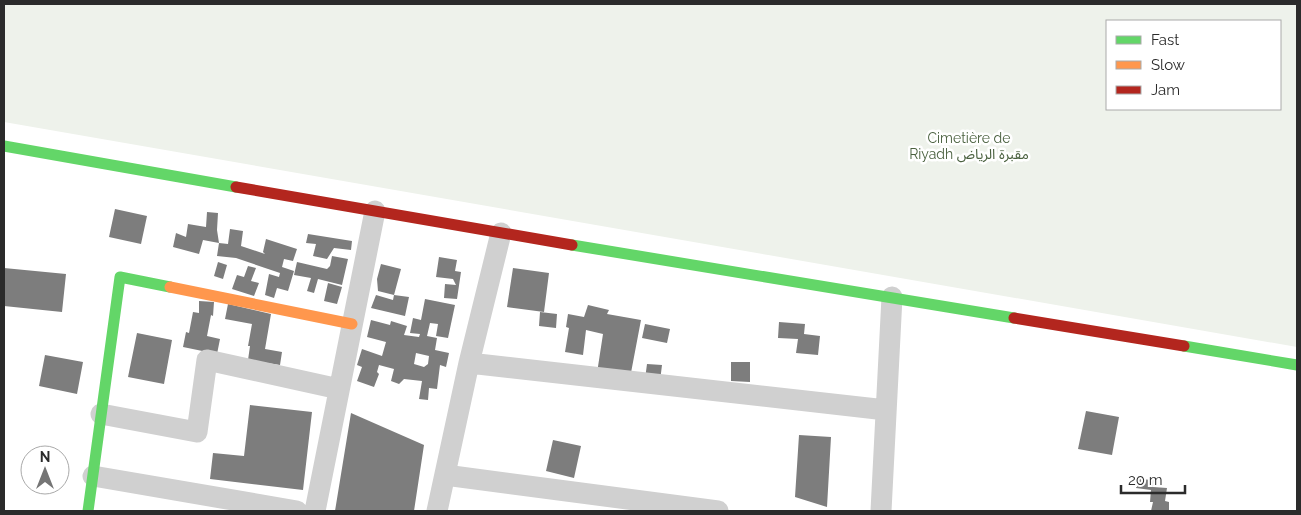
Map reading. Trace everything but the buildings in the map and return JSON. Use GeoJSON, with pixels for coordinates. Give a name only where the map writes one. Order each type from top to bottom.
{"type":"FeatureCollection","features":[{"type":"Feature","properties":{"kind":"street"},"geometry":{"type":"LineString","coordinates":[[4,146],[501,233],[1297,365]]}},
{"type":"Feature","properties":{"kind":"street"},"geometry":{"type":"LineString","coordinates":[[315,511],[374,211]]}},
{"type":"Feature","properties":{"kind":"street"},"geometry":{"type":"LineString","coordinates":[[438,511],[468,363],[501,233]]}},
{"type":"Feature","properties":{"kind":"street"},"geometry":{"type":"LineString","coordinates":[[88,511],[120,277],[352,324]]}},
{"type":"Feature","properties":{"kind":"street"},"geometry":{"type":"LineString","coordinates":[[881,511],[892,297]]}},
{"type":"Feature","properties":{"kind":"street"},"geometry":{"type":"LineString","coordinates":[[101,414],[197,432],[208,360],[339,389]]}},
{"type":"Feature","properties":{"kind":"street"},"geometry":{"type":"LineString","coordinates":[[468,363],[886,410]]}},
{"type":"Feature","properties":{"kind":"street"},"geometry":{"type":"LineString","coordinates":[[445,475],[718,511]]}},
{"type":"Feature","properties":{"kind":"street"},"geometry":{"type":"LineString","coordinates":[[92,476],[296,511]]}},
{"type":"Feature","properties":{"kind":"green space","name":"Cimetière de Riyadh مقبرة الرياض"},"geometry":{"type":"Polygon","coordinates":[[[4,4],[1297,4],[1297,347],[4,122],[4,4]]]}},
{"type":"Feature","properties":{"kind":"traffic: fast"},"geometry":{"type":"LineString","coordinates":[[4,146],[236,187]]}},
{"type":"Feature","properties":{"kind":"traffic: fast"},"geometry":{"type":"LineString","coordinates":[[572,245],[1014,318]]}},
{"type":"Feature","properties":{"kind":"traffic: fast"},"geometry":{"type":"LineString","coordinates":[[88,511],[120,277],[170,287]]}},
{"type":"Feature","properties":{"kind":"traffic: fast"},"geometry":{"type":"LineString","coordinates":[[1184,346],[1297,365]]}},
{"type":"Feature","properties":{"kind":"traffic: slow"},"geometry":{"type":"LineString","coordinates":[[170,287],[352,324]]}},
{"type":"Feature","properties":{"kind":"traffic: jam"},"geometry":{"type":"LineString","coordinates":[[236,187],[572,245]]}},
{"type":"Feature","properties":{"kind":"traffic: jam"},"geometry":{"type":"LineString","coordinates":[[1014,318],[1184,346]]}}]}
